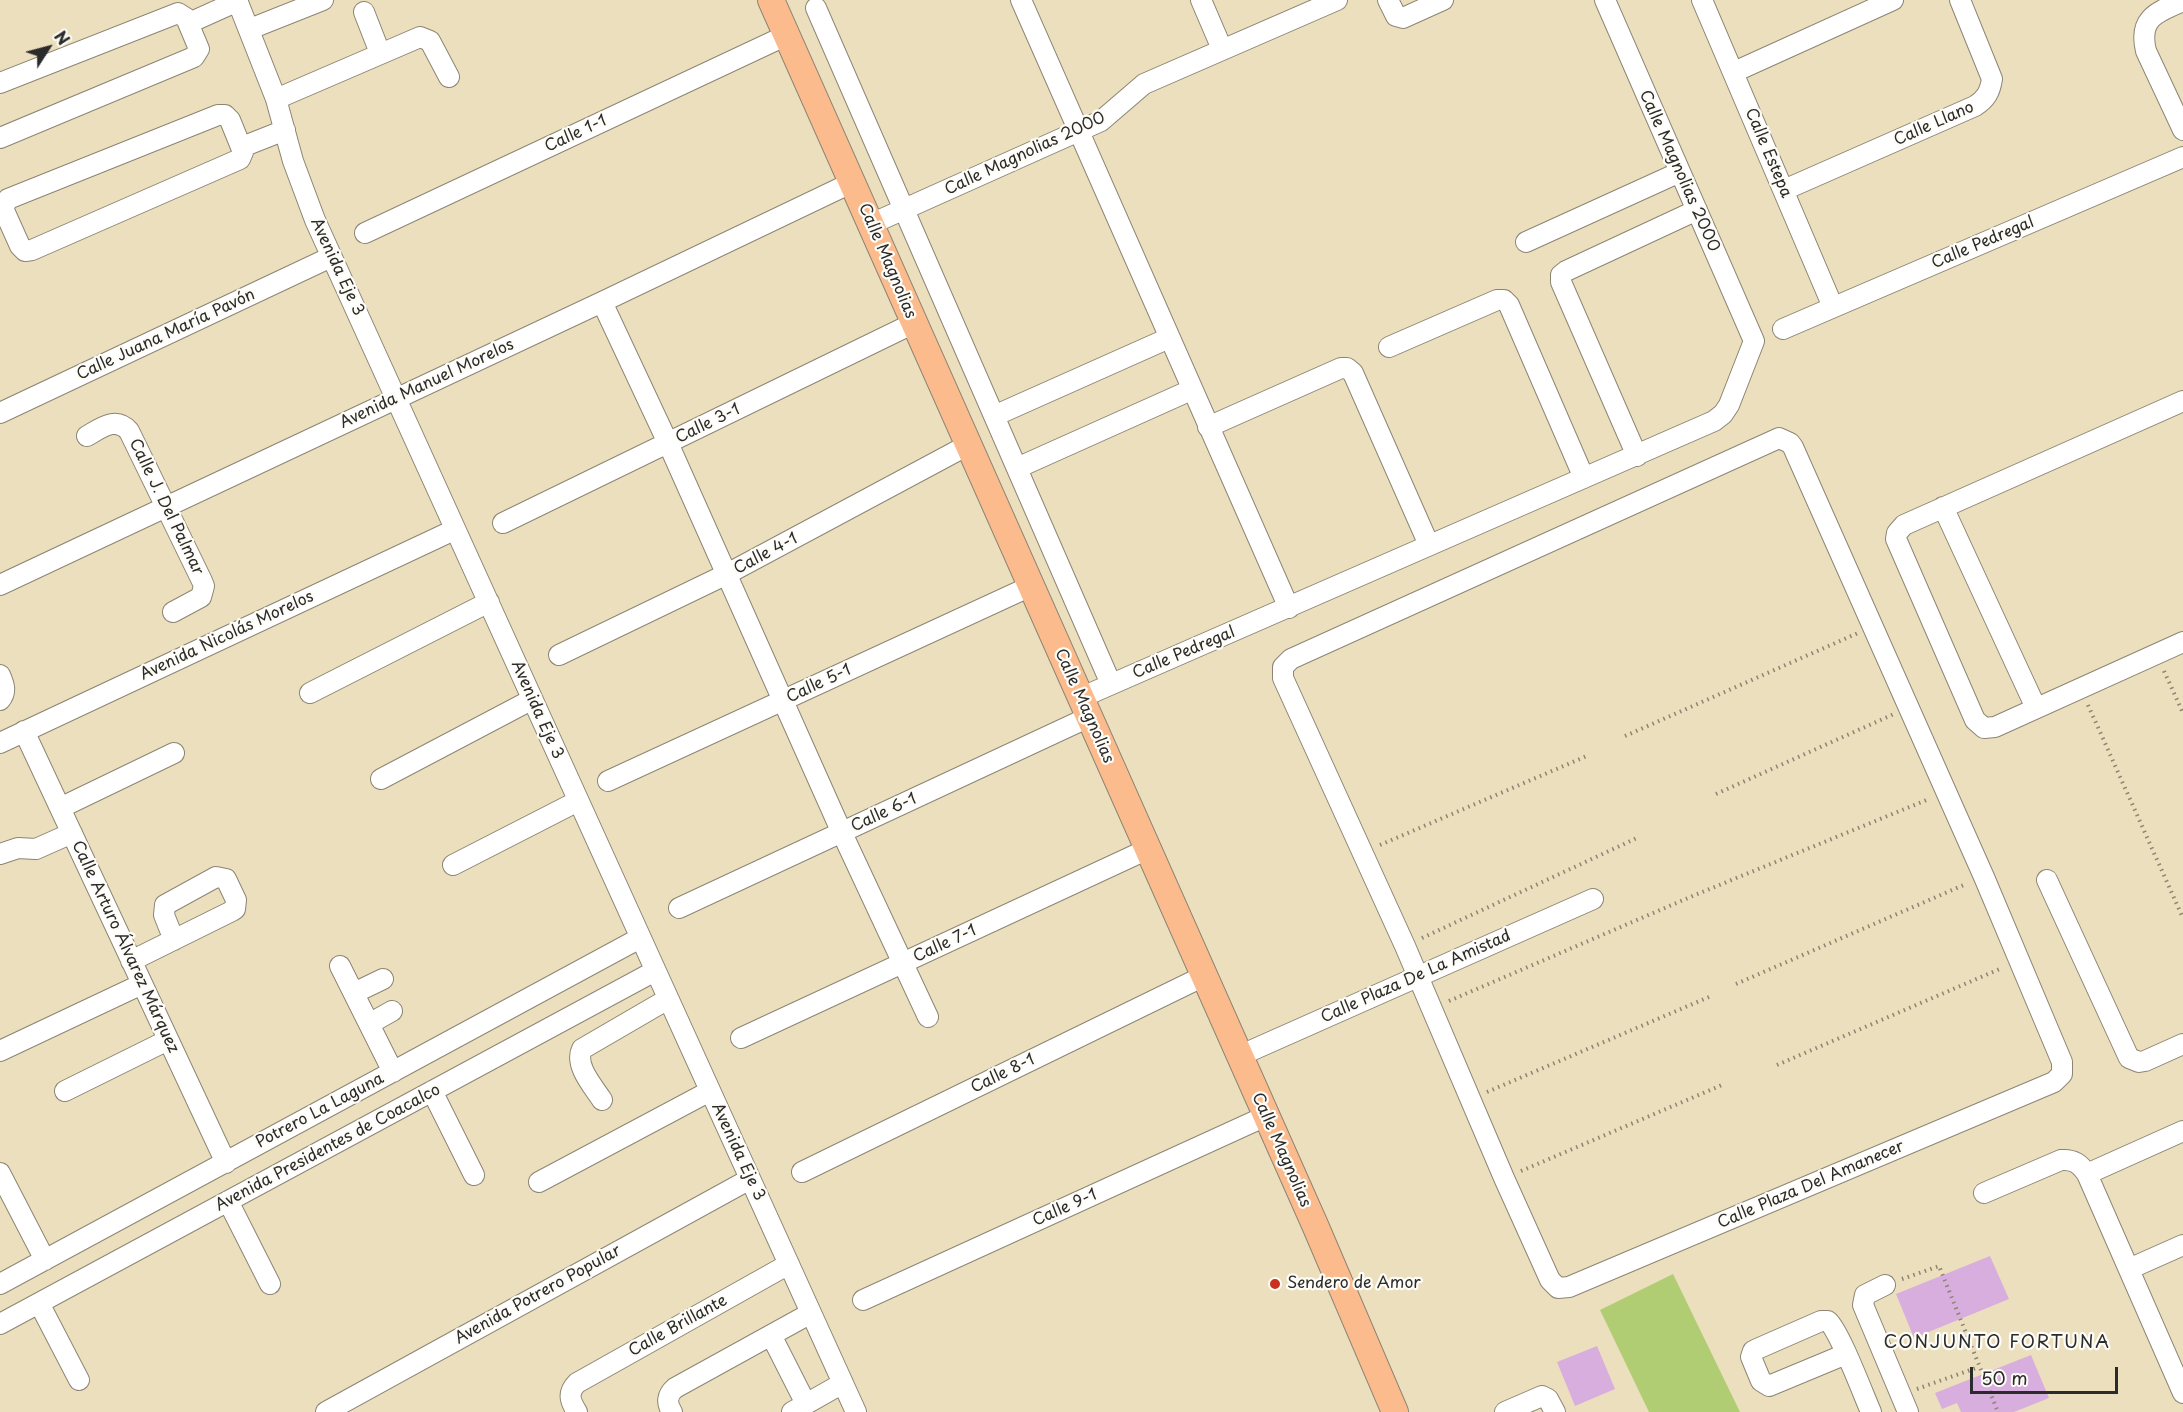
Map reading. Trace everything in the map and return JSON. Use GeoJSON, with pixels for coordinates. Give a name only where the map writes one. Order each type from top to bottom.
{"type":"FeatureCollection","features":[{"type":"Feature","properties":{"kind":"main road","name":"Calle Magnolias"},"geometry":{"type":"LineString","coordinates":[[771,0],[1395,1412]]}},
{"type":"Feature","properties":{"kind":"street"},"geometry":{"type":"LineString","coordinates":[[189,23],[237,0]]}},
{"type":"Feature","properties":{"kind":"street","name":"Avenida Eje 3"},"geometry":{"type":"LineString","coordinates":[[237,0],[276,99],[303,190],[331,257],[856,1412]]}},
{"type":"Feature","properties":{"kind":"street"},"geometry":{"type":"LineString","coordinates":[[250,29],[285,7],[323,0]]}},
{"type":"Feature","properties":{"kind":"street"},"geometry":{"type":"LineString","coordinates":[[1021,0],[1289,608]]}},
{"type":"Feature","properties":{"kind":"street"},"geometry":{"type":"LineString","coordinates":[[1201,0],[1222,49]]}},
{"type":"Feature","properties":{"kind":"street","name":"Calle Magnolias 2000"},"geometry":{"type":"LineString","coordinates":[[870,224],[1078,132],[1109,116],[1144,84],[1336,0]]}},
{"type":"Feature","properties":{"kind":"street"},"geometry":{"type":"LineString","coordinates":[[1388,0],[1396,16],[1403,18],[1443,0]]}},
{"type":"Feature","properties":{"kind":"street","name":"Calle Magnolias 2000"},"geometry":{"type":"LineString","coordinates":[[1605,0],[1754,341],[1729,405],[1723,414],[1714,421],[1637,456]]}},
{"type":"Feature","properties":{"kind":"street","name":"Calle Estepa"},"geometry":{"type":"LineString","coordinates":[[1702,0],[1833,307]]}},
{"type":"Feature","properties":{"kind":"street"},"geometry":{"type":"LineString","coordinates":[[1734,72],[1893,0]]}},
{"type":"Feature","properties":{"kind":"street","name":"Calle Llano"},"geometry":{"type":"LineString","coordinates":[[1784,190],[1984,100],[1990,90],[1992,79],[1960,0]]}},
{"type":"Feature","properties":{"kind":"street"},"geometry":{"type":"LineString","coordinates":[[2183,1],[2151,17],[2145,28],[2143,39],[2146,51],[2183,130]]}},
{"type":"Feature","properties":{"kind":"street"},"geometry":{"type":"LineString","coordinates":[[816,8],[1111,684]]}},
{"type":"Feature","properties":{"kind":"street"},"geometry":{"type":"LineString","coordinates":[[364,12],[380,53]]}},
{"type":"Feature","properties":{"kind":"street"},"geometry":{"type":"LineString","coordinates":[[0,83],[175,14],[184,15],[199,49],[194,57],[0,138]]}},
{"type":"Feature","properties":{"kind":"street","name":"Calle 1-1"},"geometry":{"type":"LineString","coordinates":[[365,233],[787,35]]}},
{"type":"Feature","properties":{"kind":"street"},"geometry":{"type":"LineString","coordinates":[[276,99],[301,90],[415,38],[426,38],[434,45],[449,76]]}},
{"type":"Feature","properties":{"kind":"street"},"geometry":{"type":"LineString","coordinates":[[218,115],[225,115],[230,120],[242,147],[244,154],[240,159],[32,250],[22,249],[4,211],[3,204],[8,199],[218,115]]}},
{"type":"Feature","properties":{"kind":"street"},"geometry":{"type":"LineString","coordinates":[[242,147],[285,130]]}},
{"type":"Feature","properties":{"kind":"street","name":"Calle Pedregal"},"geometry":{"type":"LineString","coordinates":[[1783,329],[2183,157]]}},
{"type":"Feature","properties":{"kind":"street"},"geometry":{"type":"LineString","coordinates":[[1526,242],[1680,172]]}},
{"type":"Feature","properties":{"kind":"street","name":"Avenida Manuel Morelos"},"geometry":{"type":"LineString","coordinates":[[0,585],[853,182]]}},
{"type":"Feature","properties":{"kind":"street"},"geometry":{"type":"LineString","coordinates":[[1389,347],[1497,300],[1504,300],[1509,305],[1584,478],[1637,456],[1561,282],[1561,275],[1697,210]]}},
{"type":"Feature","properties":{"kind":"street","name":"Calle Juana María Pavón"},"geometry":{"type":"LineString","coordinates":[[0,413],[331,257]]}},
{"type":"Feature","properties":{"kind":"street"},"geometry":{"type":"LineString","coordinates":[[602,302],[668,443],[842,833],[928,1017]]}},
{"type":"Feature","properties":{"kind":"street","name":"Calle 3-1"},"geometry":{"type":"LineString","coordinates":[[503,523],[914,323]]}},
{"type":"Feature","properties":{"kind":"street"},"geometry":{"type":"LineString","coordinates":[[994,416],[1169,338]]}},
{"type":"Feature","properties":{"kind":"street"},"geometry":{"type":"LineString","coordinates":[[1208,427],[1341,368],[1347,368],[1353,373],[1429,545]]}},
{"type":"Feature","properties":{"kind":"street"},"geometry":{"type":"LineString","coordinates":[[1017,468],[1191,390]]}},
{"type":"Feature","properties":{"kind":"street"},"geometry":{"type":"LineString","coordinates":[[2183,401],[1904,525],[1896,538],[1975,720],[1979,725],[1990,729],[2183,642]]}},
{"type":"Feature","properties":{"kind":"street","name":"Calle J. Del Palmar"},"geometry":{"type":"LineString","coordinates":[[87,436],[114,423],[125,427],[204,586],[201,597],[173,612]]}},
{"type":"Feature","properties":{"kind":"street"},"geometry":{"type":"LineString","coordinates":[[1504,1178],[1364,853],[1283,678],[1282,673],[1286,662],[1773,440],[1785,440],[1793,447],[2019,960]]}},
{"type":"Feature","properties":{"kind":"street","name":"Calle 4-1"},"geometry":{"type":"LineString","coordinates":[[559,656],[727,574],[968,445]]}},
{"type":"Feature","properties":{"kind":"street","name":"Calle Pedregal"},"geometry":{"type":"LineString","coordinates":[[1085,708],[1111,684],[1584,478]]}},
{"type":"Feature","properties":{"kind":"street"},"geometry":{"type":"LineString","coordinates":[[1943,507],[2036,708]]}},
{"type":"Feature","properties":{"kind":"street","name":"Avenida Nicolás Morelos"},"geometry":{"type":"LineString","coordinates":[[0,743],[454,530]]}},
{"type":"Feature","properties":{"kind":"street","name":"Calle 5-1"},"geometry":{"type":"LineString","coordinates":[[608,781],[1031,586]]}},
{"type":"Feature","properties":{"kind":"street"},"geometry":{"type":"LineString","coordinates":[[310,693],[489,602]]}},
{"type":"Feature","properties":{"kind":"street"},"geometry":{"type":"LineString","coordinates":[[0,675],[5,689],[0,700]]}},
{"type":"Feature","properties":{"kind":"street"},"geometry":{"type":"LineString","coordinates":[[381,779],[531,700]]}},
{"type":"Feature","properties":{"kind":"street","name":"Calle 6-1"},"geometry":{"type":"LineString","coordinates":[[679,908],[842,833],[1085,708]]}},
{"type":"Feature","properties":{"kind":"street","name":"Calle Arturo Álvarez Márquez"},"geometry":{"type":"LineString","coordinates":[[24,731],[226,1162]]}},
{"type":"Feature","properties":{"kind":"street"},"geometry":{"type":"LineString","coordinates":[[60,808],[174,753]]}},
{"type":"Feature","properties":{"kind":"street"},"geometry":{"type":"LineString","coordinates":[[453,865],[578,801]]}},
{"type":"Feature","properties":{"kind":"street"},"geometry":{"type":"LineString","coordinates":[[0,854],[18,848],[36,849],[72,833]]}},
{"type":"Feature","properties":{"kind":"street","name":"Calle 7-1"},"geometry":{"type":"LineString","coordinates":[[741,1038],[1148,849]]}},
{"type":"Feature","properties":{"kind":"street"},"geometry":{"type":"LineString","coordinates":[[2047,880],[2129,1058],[2139,1062],[2145,1061],[2183,1044]]}},
{"type":"Feature","properties":{"kind":"street","name":"Calle Plaza De La Amistad"},"geometry":{"type":"LineString","coordinates":[[1239,1056],[1593,899]]}},
{"type":"Feature","properties":{"kind":"street","name":"Potrero La Laguna"},"geometry":{"type":"LineString","coordinates":[[0,1284],[640,938]]}},
{"type":"Feature","properties":{"kind":"street"},"geometry":{"type":"LineString","coordinates":[[131,962],[174,940]]}},
{"type":"Feature","properties":{"kind":"street","name":"Calle Plaza Del Amanecer"},"geometry":{"type":"LineString","coordinates":[[1504,1178],[1550,1280],[1558,1288],[1569,1287],[1591,1278],[2054,1082],[2062,1074],[2062,1062],[2019,960]]}},
{"type":"Feature","properties":{"kind":"street"},"geometry":{"type":"LineString","coordinates":[[340,966],[393,1072]]}},
{"type":"Feature","properties":{"kind":"street","name":"Avenida Presidentes de Coacalco"},"geometry":{"type":"LineString","coordinates":[[0,1324],[655,971]]}},
{"type":"Feature","properties":{"kind":"street","name":"Calle 8-1"},"geometry":{"type":"LineString","coordinates":[[802,1172],[1204,976]]}},
{"type":"Feature","properties":{"kind":"street"},"geometry":{"type":"LineString","coordinates":[[354,993],[383,979]]}},
{"type":"Feature","properties":{"kind":"street"},"geometry":{"type":"LineString","coordinates":[[0,1051],[142,984]]}},
{"type":"Feature","properties":{"kind":"street"},"geometry":{"type":"LineString","coordinates":[[602,1101],[581,1066],[582,1048],[668,999]]}},
{"type":"Feature","properties":{"kind":"street"},"geometry":{"type":"LineString","coordinates":[[369,1024],[392,1011]]}},
{"type":"Feature","properties":{"kind":"street"},"geometry":{"type":"LineString","coordinates":[[65,1091],[168,1040]]}},
{"type":"Feature","properties":{"kind":"street"},"geometry":{"type":"LineString","coordinates":[[432,1091],[474,1175]]}},
{"type":"Feature","properties":{"kind":"street"},"geometry":{"type":"LineString","coordinates":[[539,1182],[710,1091]]}},
{"type":"Feature","properties":{"kind":"street","name":"Calle 9-1"},"geometry":{"type":"LineString","coordinates":[[863,1300],[1266,1116]]}},
{"type":"Feature","properties":{"kind":"street"},"geometry":{"type":"LineString","coordinates":[[2087,1174],[2183,1131]]}},
{"type":"Feature","properties":{"kind":"street"},"geometry":{"type":"LineString","coordinates":[[1984,1193],[2061,1160],[2076,1162],[2087,1174],[2183,1393]]}},
{"type":"Feature","properties":{"kind":"street"},"geometry":{"type":"LineString","coordinates":[[0,1173],[45,1260]]}},
{"type":"Feature","properties":{"kind":"street","name":"Avenida Potrero Popular"},"geometry":{"type":"LineString","coordinates":[[326,1412],[750,1179]]}},
{"type":"Feature","properties":{"kind":"street"},"geometry":{"type":"LineString","coordinates":[[228,1202],[270,1284]]}},
{"type":"Feature","properties":{"kind":"street"},"geometry":{"type":"LineString","coordinates":[[2128,1269],[2183,1245]]}},
{"type":"Feature","properties":{"kind":"street","name":"Calle Brillante"},"geometry":{"type":"LineString","coordinates":[[577,1412],[570,1398],[570,1392],[577,1383],[789,1264]]}},
{"type":"Feature","properties":{"kind":"street"},"geometry":{"type":"LineString","coordinates":[[1885,1285],[1868,1293],[1862,1301],[1904,1403]]}},
{"type":"Feature","properties":{"kind":"street"},"geometry":{"type":"LineString","coordinates":[[39,1304],[79,1380]]}},
{"type":"Feature","properties":{"kind":"street"},"geometry":{"type":"LineString","coordinates":[[672,1412],[668,1403],[670,1392],[811,1313]]}},
{"type":"Feature","properties":{"kind":"street"},"geometry":{"type":"LineString","coordinates":[[771,1335],[799,1408],[843,1383]]}},
{"type":"Feature","properties":{"kind":"street"},"geometry":{"type":"LineString","coordinates":[[1846,1354],[1871,1412]]}},
{"type":"Feature","properties":{"kind":"street"},"geometry":{"type":"LineString","coordinates":[[1505,1412],[1538,1397],[1550,1404]]}},
{"type":"Feature","properties":{"kind":"path"},"geometry":{"type":"LineString","coordinates":[[1625,736],[1872,627]]}},
{"type":"Feature","properties":{"kind":"path"},"geometry":{"type":"LineString","coordinates":[[2156,654],[2183,712]]}},
{"type":"Feature","properties":{"kind":"path"},"geometry":{"type":"LineString","coordinates":[[2080,688],[2183,918]]}},
{"type":"Feature","properties":{"kind":"path"},"geometry":{"type":"LineString","coordinates":[[1716,794],[1908,708]]}},
{"type":"Feature","properties":{"kind":"path"},"geometry":{"type":"LineString","coordinates":[[1364,853],[1589,755]]}},
{"type":"Feature","properties":{"kind":"path"},"geometry":{"type":"LineString","coordinates":[[1432,1009],[1695,896],[1946,792]]}},
{"type":"Feature","properties":{"kind":"path"},"geometry":{"type":"LineString","coordinates":[[1405,946],[1639,837]]}},
{"type":"Feature","properties":{"kind":"path"},"geometry":{"type":"LineString","coordinates":[[1736,984],[1984,877]]}},
{"type":"Feature","properties":{"kind":"path"},"geometry":{"type":"LineString","coordinates":[[1777,1065],[2019,960]]}},
{"type":"Feature","properties":{"kind":"path"},"geometry":{"type":"LineString","coordinates":[[1470,1099],[1710,997]]}},
{"type":"Feature","properties":{"kind":"path"},"geometry":{"type":"LineString","coordinates":[[1504,1178],[1722,1085]]}},
{"type":"Feature","properties":{"kind":"path"},"geometry":{"type":"LineString","coordinates":[[1885,1285],[1939,1266],[1998,1412]]}},
{"type":"Feature","properties":{"kind":"path"},"geometry":{"type":"LineString","coordinates":[[1904,1403],[1979,1367]]}},
{"type":"Feature","properties":{"kind":"green space"},"geometry":{"type":"Polygon","coordinates":[[[1673,1274],[1740,1412],[1649,1412],[1600,1310],[1673,1274]]]}},
{"type":"Feature","properties":{"kind":"building"},"geometry":{"type":"Polygon","coordinates":[[[1990,1256],[2009,1299],[1914,1338],[1896,1294],[1990,1256]]]}},
{"type":"Feature","properties":{"kind":"building"},"geometry":{"type":"Polygon","coordinates":[[[1597,1346],[1615,1389],[1575,1406],[1557,1362],[1597,1346]]]}},
{"type":"Feature","properties":{"kind":"building"},"geometry":{"type":"Polygon","coordinates":[[[2031,1355],[2049,1398],[2014,1412],[1961,1412],[1957,1403],[1942,1409],[1935,1393],[2031,1355]]]}},
{"type":"Feature","properties":{"kind":"place","name":"Sendero de Amor"},"geometry":{"type":"Point","coordinates":[1275,1284]}},
{"type":"Feature","properties":{"kind":"district","name":"CONJUNTO FORTUNA"},"geometry":{"type":"Point","coordinates":[1997,1343]}}]}
